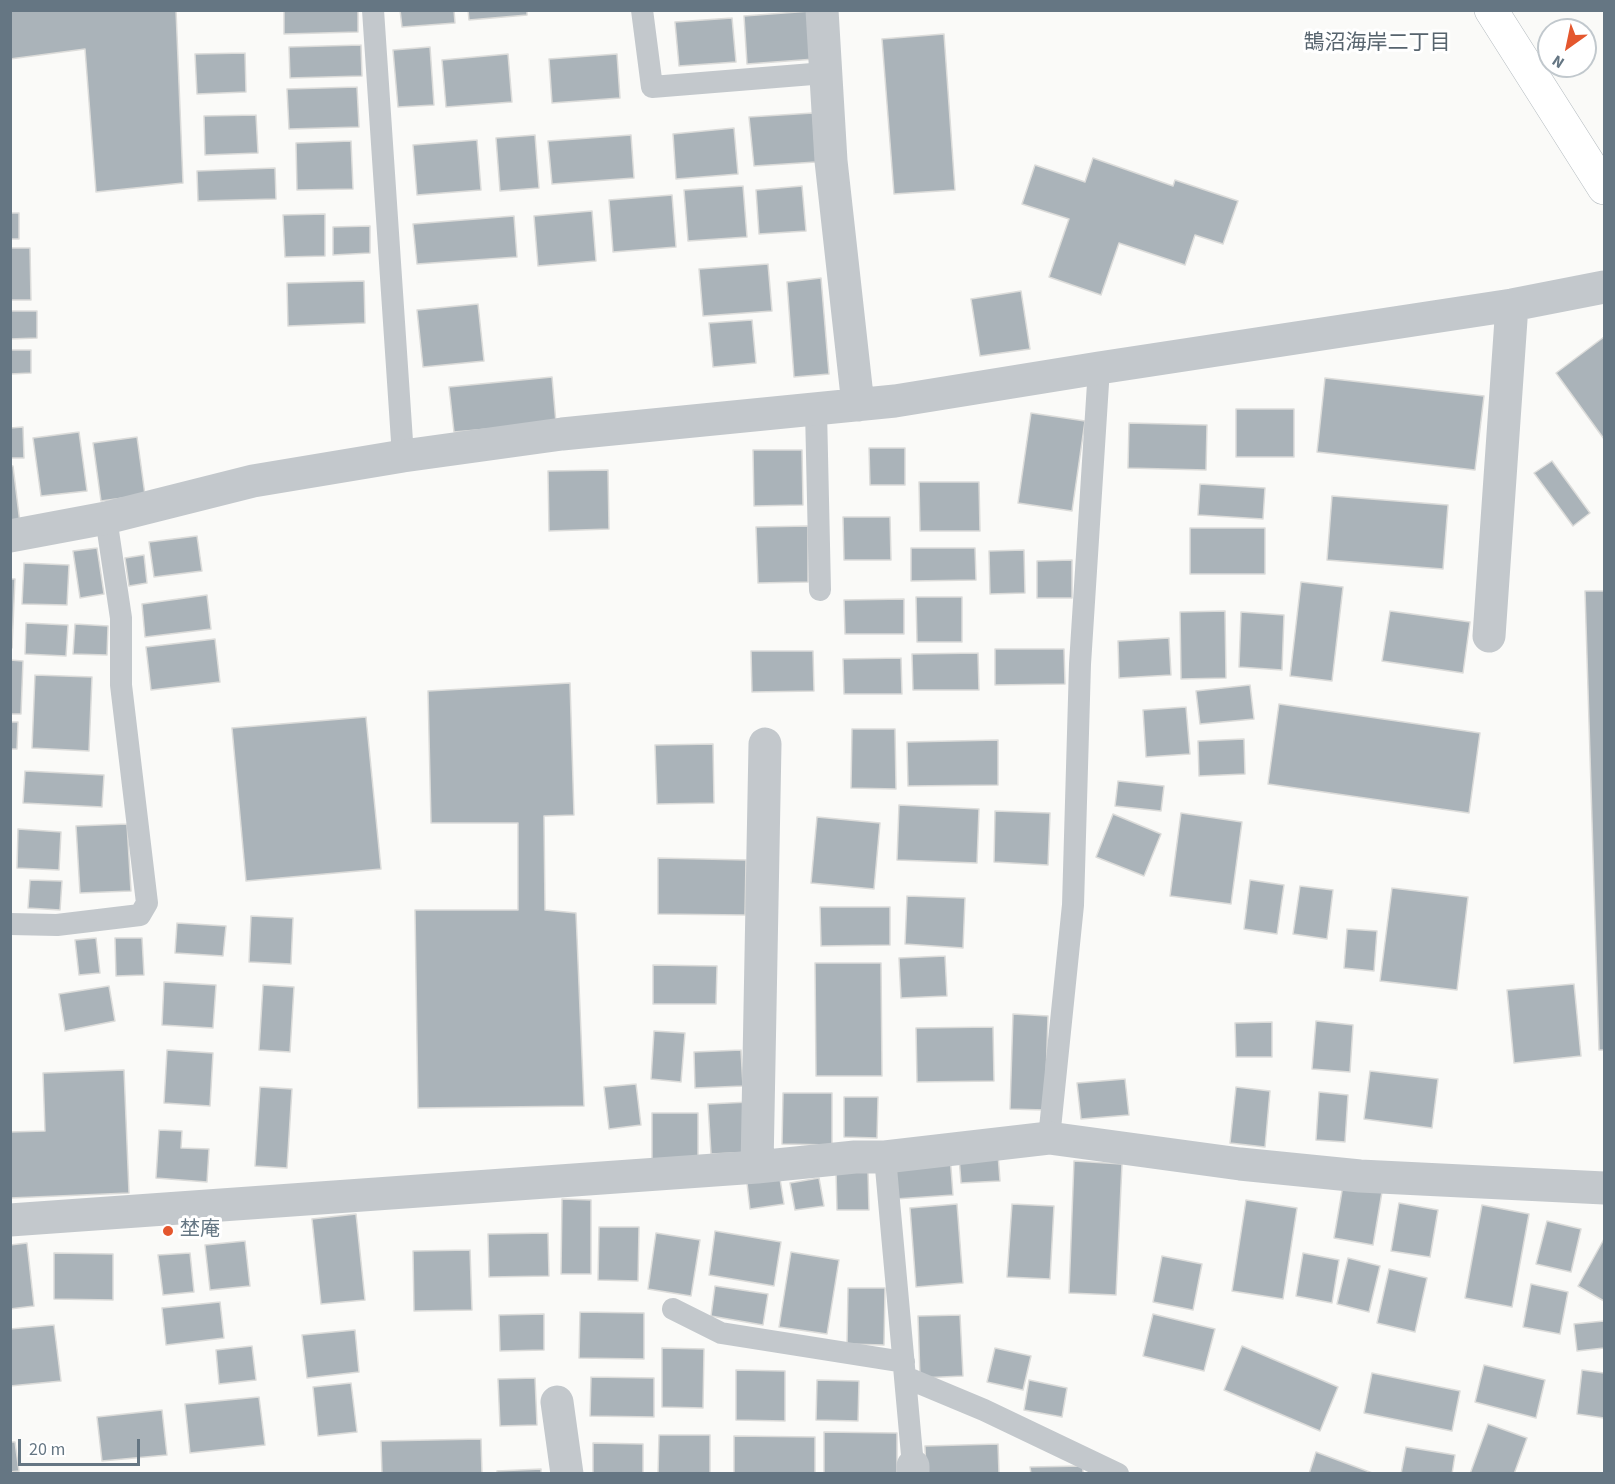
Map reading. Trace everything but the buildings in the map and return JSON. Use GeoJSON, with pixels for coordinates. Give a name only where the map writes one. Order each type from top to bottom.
{"type":"FeatureCollection","features":[{"type":"Feature","properties":{"kind":"street"},"geometry":{"type":"LineString","coordinates":[[822,10],[831,161],[858,405]]}},
{"type":"Feature","properties":{"kind":"street"},"geometry":{"type":"LineString","coordinates":[[1491,10],[1605,188]]}},
{"type":"Feature","properties":{"kind":"street"},"geometry":{"type":"LineString","coordinates":[[10,536],[106,518],[253,481],[403,456],[562,434],[895,401],[1512,304],[1605,287]]}},
{"type":"Feature","properties":{"kind":"street"},"geometry":{"type":"LineString","coordinates":[[1489,636],[1512,304]]}},
{"type":"Feature","properties":{"kind":"street"},"geometry":{"type":"LineString","coordinates":[[757,1167],[765,744]]}},
{"type":"Feature","properties":{"kind":"street"},"geometry":{"type":"LineString","coordinates":[[10,1220],[757,1167],[855,1157],[885,1157],[1049,1138],[1239,1164],[1338,1174],[1605,1188]]}},
{"type":"Feature","properties":{"kind":"street"},"geometry":{"type":"LineString","coordinates":[[557,1402],[567,1473]]}},
{"type":"Feature","properties":{"kind":"lane"},"geometry":{"type":"LineString","coordinates":[[373,10],[403,456]]}},
{"type":"Feature","properties":{"kind":"lane"},"geometry":{"type":"LineString","coordinates":[[642,10],[652,87],[825,73]]}},
{"type":"Feature","properties":{"kind":"lane"},"geometry":{"type":"LineString","coordinates":[[1049,1138],[1073,905],[1080,664],[1099,368]]}},
{"type":"Feature","properties":{"kind":"lane"},"geometry":{"type":"LineString","coordinates":[[816,410],[820,590]]}},
{"type":"Feature","properties":{"kind":"lane"},"geometry":{"type":"LineString","coordinates":[[10,924],[57,925],[140,915],[147,903],[121,685],[121,618],[106,518]]}},
{"type":"Feature","properties":{"kind":"lane"},"geometry":{"type":"LineString","coordinates":[[885,1157],[913,1470]]}},
{"type":"Feature","properties":{"kind":"lane"},"geometry":{"type":"LineString","coordinates":[[673,1309],[722,1333],[905,1369],[984,1410],[1118,1473]]}},
{"type":"Feature","properties":{"kind":"place","name":"埜庵"},"geometry":{"type":"Point","coordinates":[168,1231]}},
{"type":"Feature","properties":{"kind":"district","name":"鵠沼海岸二丁目"},"geometry":{"type":"Point","coordinates":[1377,44]}}]}
